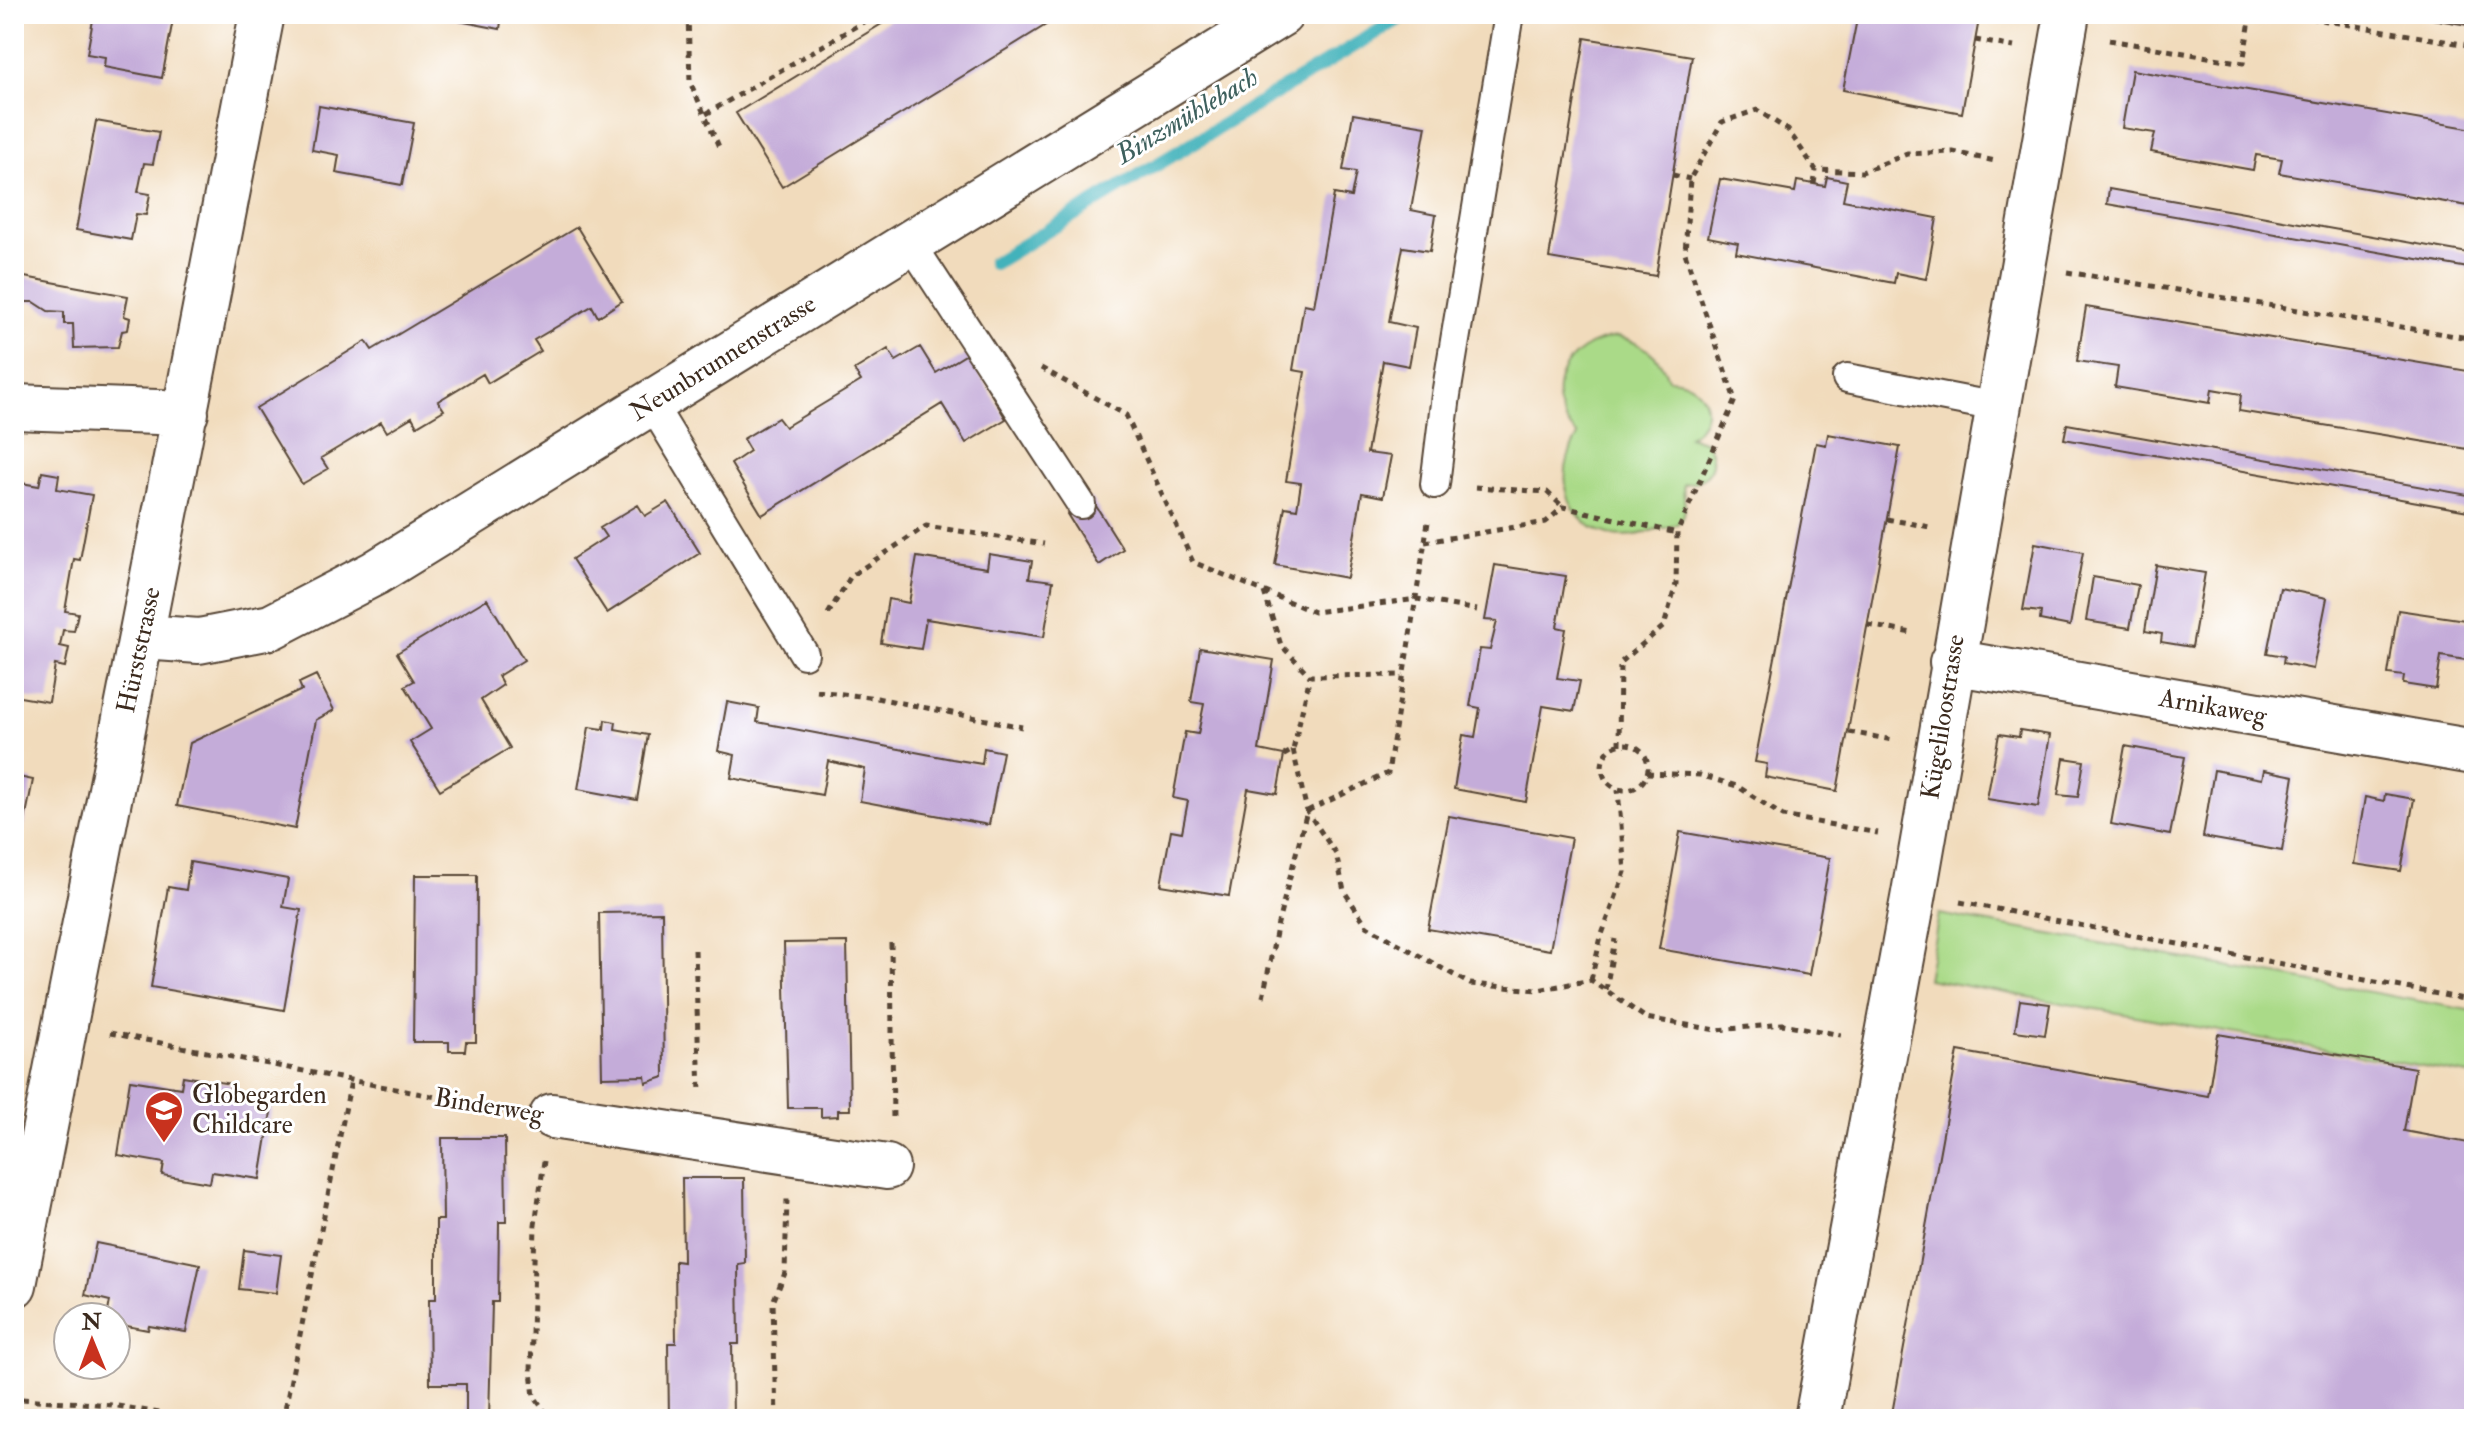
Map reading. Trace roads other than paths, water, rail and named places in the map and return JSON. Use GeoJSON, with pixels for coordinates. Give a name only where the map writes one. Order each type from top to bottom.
{"type":"FeatureCollection","features":[{"type":"Feature","properties":{"kind":"street","name":"Hürststrasse"},"geometry":{"type":"LineString","coordinates":[[14,1285],[116,753],[143,637],[262,14]]}},
{"type":"Feature","properties":{"kind":"street","name":"Neunbrunnenstrasse"},"geometry":{"type":"LineString","coordinates":[[143,637],[199,641],[271,627],[375,573],[1281,14]]}},
{"type":"Feature","properties":{"kind":"street","name":"Kügeliloostrasse"},"geometry":{"type":"LineString","coordinates":[[1817,1419],[1914,893],[1938,649],[1997,407],[2082,26]]}},
{"type":"Feature","properties":{"kind":"street"},"geometry":{"type":"LineString","coordinates":[[14,407],[186,413]]}},
{"type":"Feature","properties":{"kind":"street","name":"Arnikaweg"},"geometry":{"type":"LineString","coordinates":[[1938,649],[2474,752]]}},
{"type":"Feature","properties":{"kind":"street","name":"Binderweg"},"geometry":{"type":"LineString","coordinates":[[552,1116],[786,1153],[890,1151]]}},
{"type":"Feature","properties":{"kind":"lane"},"geometry":{"type":"LineString","coordinates":[[1435,484],[1446,395],[1509,14]]}},
{"type":"Feature","properties":{"kind":"lane"},"geometry":{"type":"LineString","coordinates":[[910,242],[1081,504]]}},
{"type":"Feature","properties":{"kind":"lane"},"geometry":{"type":"LineString","coordinates":[[1847,378],[1997,407]]}},
{"type":"Feature","properties":{"kind":"lane"},"geometry":{"type":"LineString","coordinates":[[651,403],[804,654]]}},
{"type":"Feature","properties":{"kind":"waterway","name":"Binzmühlebach"},"geometry":{"type":"LineString","coordinates":[[994,263],[1407,14]]}},
{"type":"Feature","properties":{"kind":"place","name":"Globegarden Childcare"},"geometry":{"type":"Point","coordinates":[164,1144]}}]}
